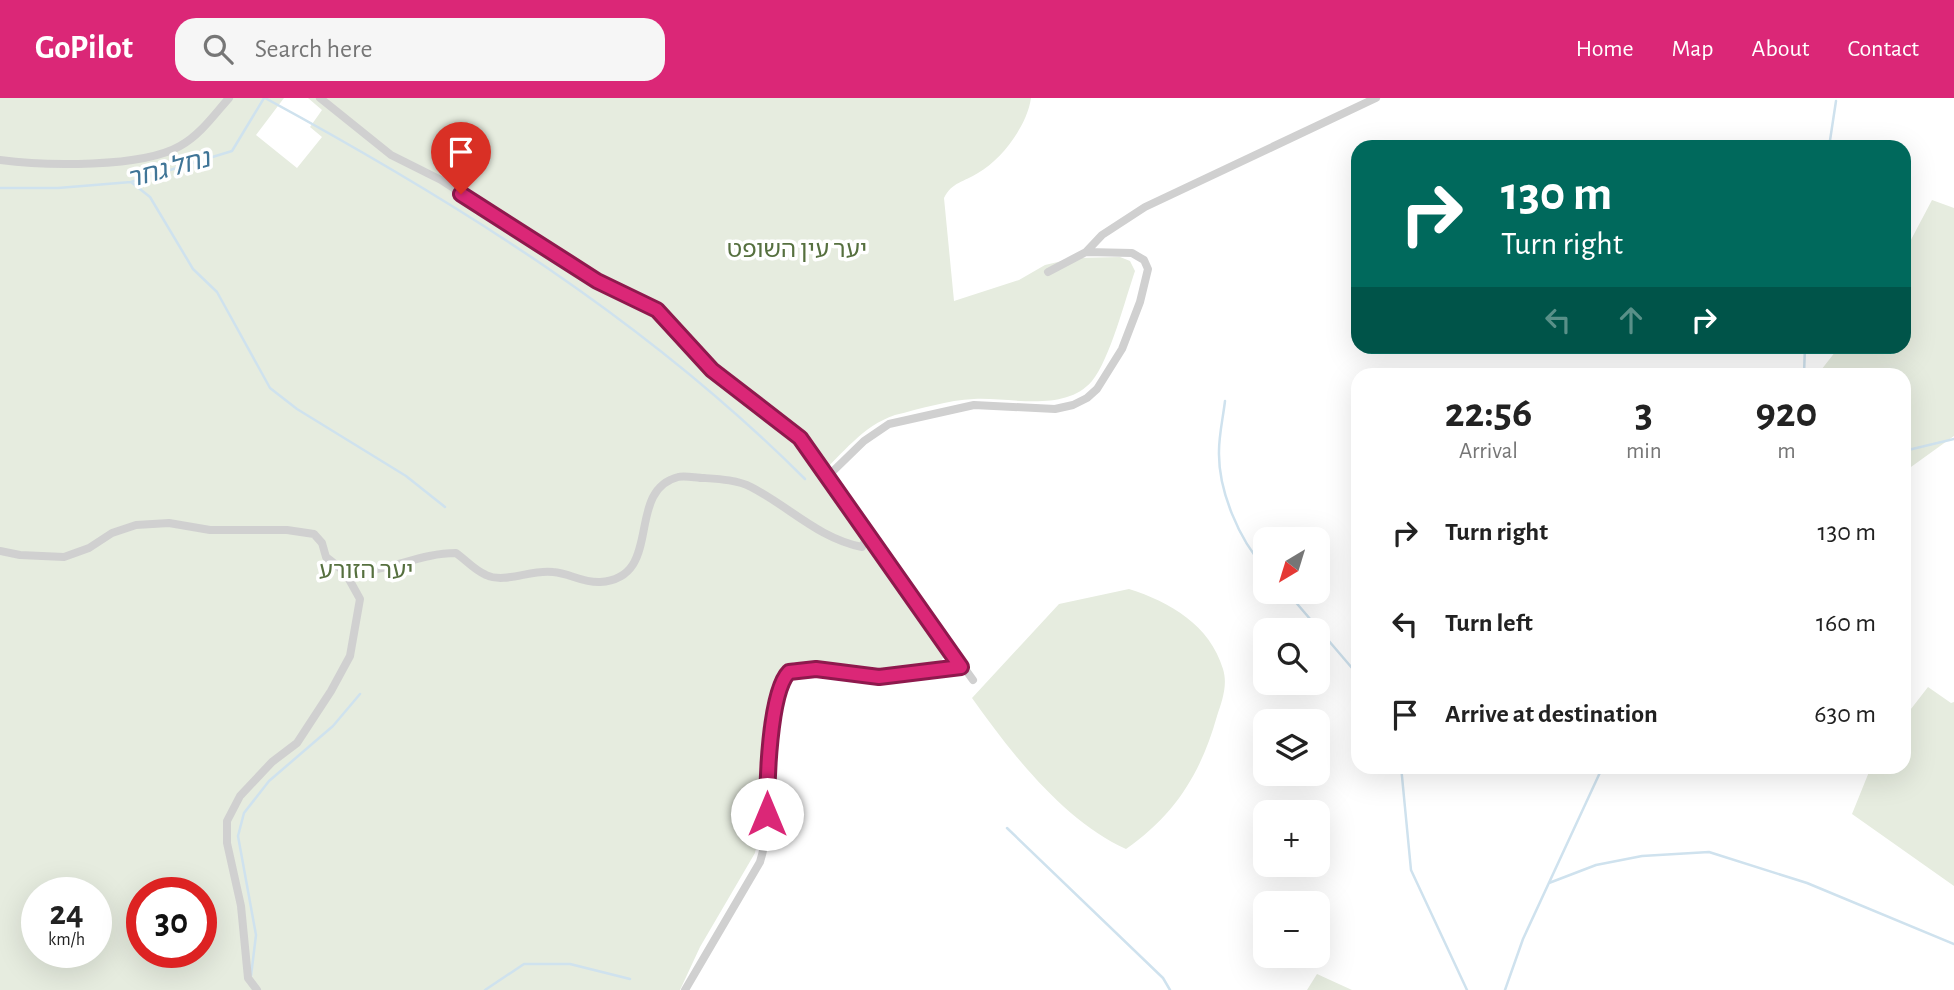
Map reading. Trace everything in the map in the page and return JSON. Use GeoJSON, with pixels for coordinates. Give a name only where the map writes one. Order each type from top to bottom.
{"type":"FeatureCollection","features":[{"type":"Feature","properties":{"kind":"street"},"geometry":{"type":"LineString","coordinates":[[0,160],[114,162],[157,156],[192,138],[229,98]]}},
{"type":"Feature","properties":{"kind":"street"},"geometry":{"type":"LineString","coordinates":[[320,98],[391,155],[441,180],[597,281],[657,310],[712,370],[800,438],[961,667],[973,680]]}},
{"type":"Feature","properties":{"kind":"street"},"geometry":{"type":"LineString","coordinates":[[1048,272],[1086,252],[1102,235],[1146,207],[1376,98]]}},
{"type":"Feature","properties":{"kind":"street"},"geometry":{"type":"LineString","coordinates":[[827,477],[864,441],[889,424],[974,405],[1055,409],[1087,398],[1107,375],[1129,336],[1147,269],[1144,260],[1132,253],[1086,252]]}},
{"type":"Feature","properties":{"kind":"street"},"geometry":{"type":"LineString","coordinates":[[345,572],[374,570],[427,556],[456,553],[476,569],[497,579],[535,571],[556,572],[578,580],[610,580],[625,575],[638,557],[646,516],[657,489],[678,477],[717,479],[749,486],[837,542],[862,547],[868,535]]}},
{"type":"Feature","properties":{"kind":"street"},"geometry":{"type":"LineString","coordinates":[[0,551],[20,555],[64,557],[89,548],[111,533],[135,525],[169,523],[210,530],[287,530],[314,534],[322,543],[326,557],[345,572],[360,599],[350,656],[297,743],[272,762],[240,796],[227,821],[227,843],[241,906],[248,978],[257,990]]}},
{"type":"Feature","properties":{"kind":"street"},"geometry":{"type":"LineString","coordinates":[[685,990],[760,862],[767,839],[770,741],[785,675],[796,670],[816,669],[863,677],[899,677],[961,667]]}},
{"type":"Feature","properties":{"kind":"green space","name":"יער הזורע"},"geometry":{"type":"Polygon","coordinates":[[[0,98],[284,98],[256,135],[297,168],[322,137],[310,127],[322,110],[308,98],[1031,98],[1029,109],[1012,141],[987,167],[955,185],[944,198],[954,301],[1019,280],[1045,265],[1075,258],[1120,257],[1130,261],[1135,271],[1111,344],[1099,371],[1081,391],[1052,400],[964,400],[895,415],[863,433],[818,476],[936,635],[946,654],[936,667],[928,668],[878,671],[794,662],[778,673],[760,766],[759,831],[755,853],[700,947],[680,990],[0,990],[0,98]]]}},
{"type":"Feature","properties":{"kind":"green space"},"geometry":{"type":"Polygon","coordinates":[[[1932,200],[1954,208],[1954,436],[1911,467],[1911,368],[1823,368],[1834,354],[1911,354],[1911,240],[1932,200]]]}},
{"type":"Feature","properties":{"kind":"green space"},"geometry":{"type":"Polygon","coordinates":[[[1129,589],[1173,608],[1198,628],[1217,653],[1223,669],[1225,687],[1211,737],[1184,791],[1159,822],[1126,849],[1081,821],[1040,784],[972,698],[1059,604],[1129,589]]]}},
{"type":"Feature","properties":{"kind":"green space"},"geometry":{"type":"Polygon","coordinates":[[[1928,687],[1951,703],[1954,702],[1954,886],[1852,814],[1868,774],[1911,774],[1911,709],[1928,687]]]}},
{"type":"Feature","properties":{"kind":"green space"},"geometry":{"type":"Polygon","coordinates":[[[1317,974],[1352,990],[1307,990],[1317,974]]]}},
{"type":"Feature","properties":{"kind":"waterway","name":"נחל גחר"},"geometry":{"type":"LineString","coordinates":[[0,188],[58,188],[131,182],[232,151],[264,98]]}},
{"type":"Feature","properties":{"kind":"waterway"},"geometry":{"type":"LineString","coordinates":[[265,98],[409,180],[549,269],[681,368],[805,479]]}},
{"type":"Feature","properties":{"kind":"waterway"},"geometry":{"type":"LineString","coordinates":[[1830,140],[1836,101]]}},
{"type":"Feature","properties":{"kind":"waterway"},"geometry":{"type":"LineString","coordinates":[[131,182],[150,197],[193,269],[217,292],[270,388],[297,409],[406,476],[445,507]]}},
{"type":"Feature","properties":{"kind":"waterway"},"geometry":{"type":"LineString","coordinates":[[1804,368],[1805,354]]}},
{"type":"Feature","properties":{"kind":"waterway"},"geometry":{"type":"LineString","coordinates":[[1225,401],[1219,445],[1222,482],[1232,514],[1253,552]]}},
{"type":"Feature","properties":{"kind":"waterway"},"geometry":{"type":"LineString","coordinates":[[1911,449],[1954,439]]}},
{"type":"Feature","properties":{"kind":"waterway"},"geometry":{"type":"LineString","coordinates":[[1297,604],[1351,667]]}},
{"type":"Feature","properties":{"kind":"waterway"},"geometry":{"type":"LineString","coordinates":[[251,976],[256,935],[238,836],[244,813],[269,781],[333,726],[360,694]]}},
{"type":"Feature","properties":{"kind":"waterway"},"geometry":{"type":"LineString","coordinates":[[1402,774],[1411,870],[1467,990]]}},
{"type":"Feature","properties":{"kind":"waterway"},"geometry":{"type":"LineString","coordinates":[[1505,990],[1523,939],[1599,774]]}},
{"type":"Feature","properties":{"kind":"waterway"},"geometry":{"type":"LineString","coordinates":[[1007,828],[1163,978],[1170,990]]}},
{"type":"Feature","properties":{"kind":"waterway"},"geometry":{"type":"LineString","coordinates":[[1549,883],[1596,865],[1642,856],[1709,852],[1807,883],[1954,944]]}},
{"type":"Feature","properties":{"kind":"waterway"},"geometry":{"type":"LineString","coordinates":[[485,990],[524,964],[570,964],[630,979]]}},
{"type":"Feature","properties":{"kind":"route"},"geometry":{"type":"LineString","coordinates":[[461,194],[597,281],[657,310],[712,370],[800,438],[961,667],[899,677],[863,677],[816,669],[796,670],[785,675],[770,741],[767,814]]}},
{"type":"Feature","properties":{"kind":"park label","name":"יער עין השופט"},"geometry":{"type":"Point","coordinates":[797,249]}}]}
